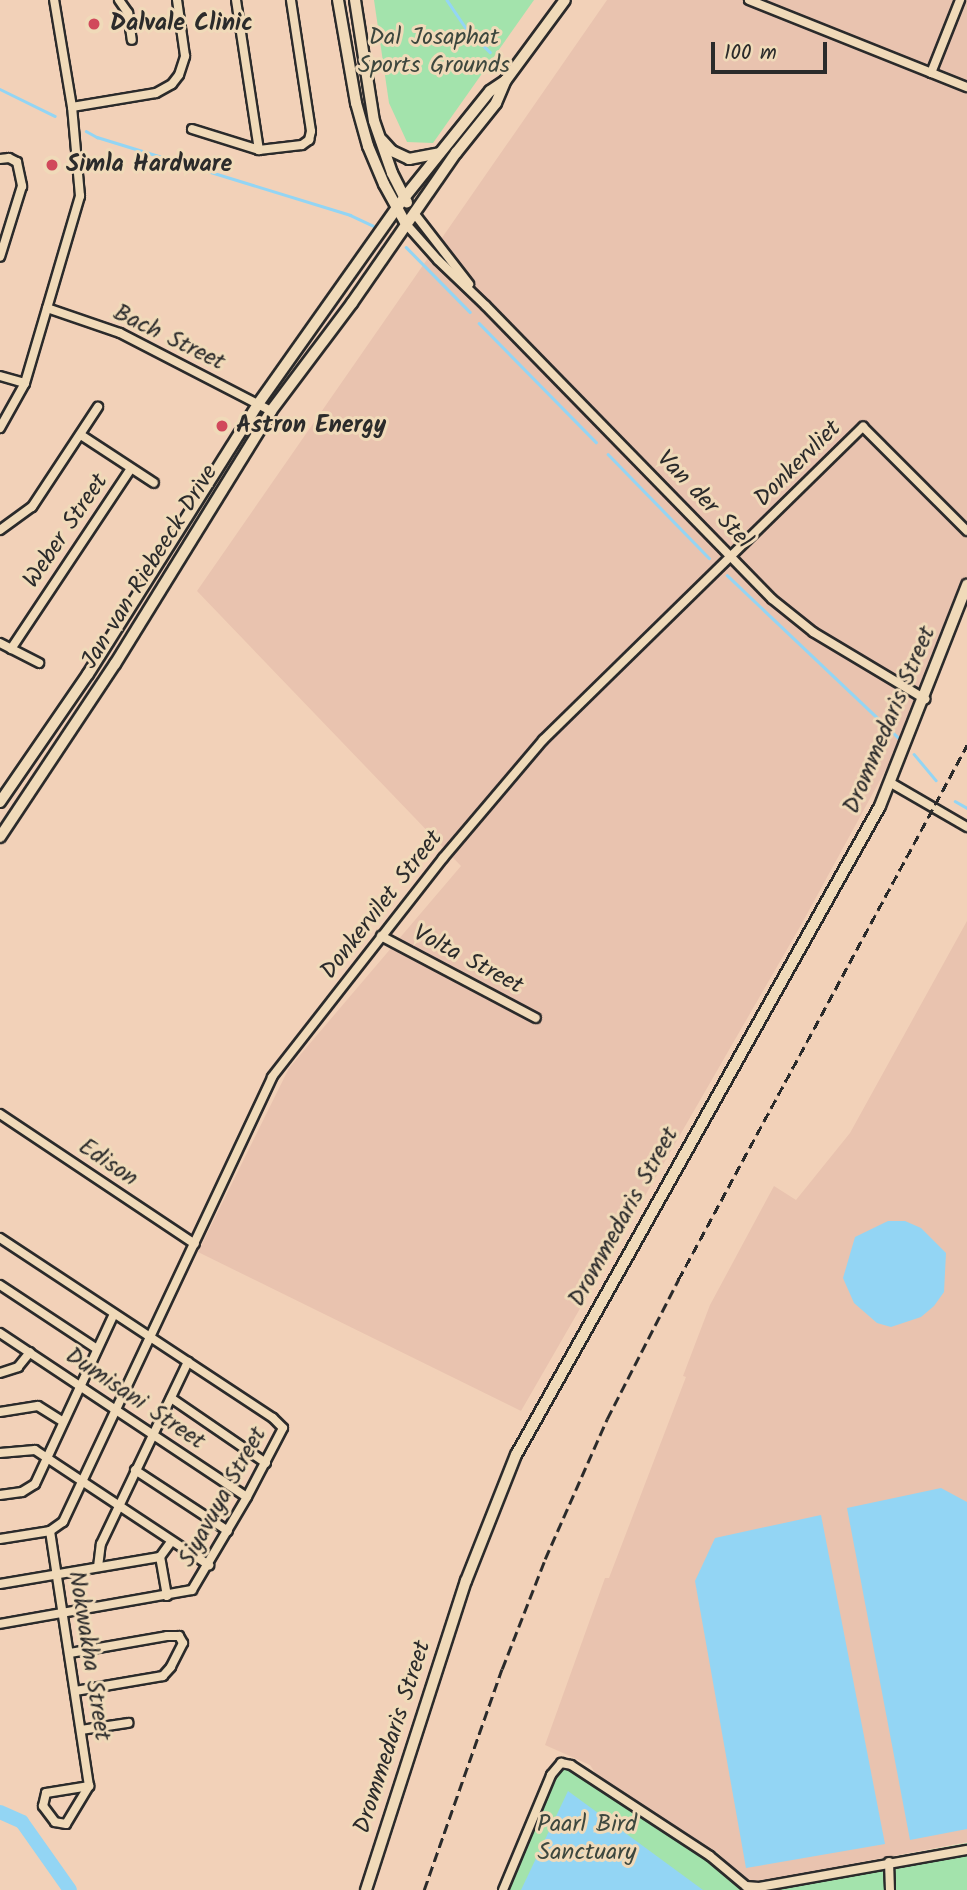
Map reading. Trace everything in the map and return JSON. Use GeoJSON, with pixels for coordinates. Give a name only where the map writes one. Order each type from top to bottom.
{"type":"FeatureCollection","features":[{"type":"Feature","properties":{"kind":"main road","name":"Van der Stel"},"geometry":{"type":"LineString","coordinates":[[338,0],[356,103],[384,184],[406,224]]}},
{"type":"Feature","properties":{"kind":"main road","name":"Van der Stel"},"geometry":{"type":"LineString","coordinates":[[355,0],[378,135],[404,198],[414,213]]}},
{"type":"Feature","properties":{"kind":"main road","name":"Jan van Riebeeck Drive"},"geometry":{"type":"LineString","coordinates":[[0,837],[115,664],[271,411],[456,153],[496,103],[506,80],[565,0]]}},
{"type":"Feature","properties":{"kind":"main road","name":"Jan van Riebeeck Drive"},"geometry":{"type":"LineString","coordinates":[[0,802],[88,674],[258,404],[404,198],[490,91],[506,80]]}},
{"type":"Feature","properties":{"kind":"main road"},"geometry":{"type":"LineString","coordinates":[[378,135],[392,151],[409,159],[440,152]]}},
{"type":"Feature","properties":{"kind":"main road"},"geometry":{"type":"LineString","coordinates":[[384,184],[385,223]]}},
{"type":"Feature","properties":{"kind":"main road","name":"Drommedaris Street"},"geometry":{"type":"LineString","coordinates":[[366,1890],[470,1570],[516,1455],[891,783],[967,585]]}},
{"type":"Feature","properties":{"kind":"street"},"geometry":{"type":"LineString","coordinates":[[0,428],[25,383],[80,196],[72,107],[54,0]]}},
{"type":"Feature","properties":{"kind":"street"},"geometry":{"type":"LineString","coordinates":[[119,0],[128,13],[132,40]]}},
{"type":"Feature","properties":{"kind":"street"},"geometry":{"type":"LineString","coordinates":[[72,107],[156,93],[172,83],[179,75],[185,56],[177,0]]}},
{"type":"Feature","properties":{"kind":"street"},"geometry":{"type":"LineString","coordinates":[[236,0],[259,150]]}},
{"type":"Feature","properties":{"kind":"street"},"geometry":{"type":"LineString","coordinates":[[192,129],[259,150],[302,145],[309,140],[311,131],[291,0]]}},
{"type":"Feature","properties":{"kind":"street"},"geometry":{"type":"LineString","coordinates":[[748,0],[967,87]]}},
{"type":"Feature","properties":{"kind":"street"},"geometry":{"type":"LineString","coordinates":[[932,73],[960,0]]}},
{"type":"Feature","properties":{"kind":"street"},"geometry":{"type":"LineString","coordinates":[[0,257],[22,186],[20,166],[5,159]]}},
{"type":"Feature","properties":{"kind":"street","name":"Van der Stel"},"geometry":{"type":"LineString","coordinates":[[414,213],[479,298]]}},
{"type":"Feature","properties":{"kind":"street","name":"Van der Stel"},"geometry":{"type":"LineString","coordinates":[[406,224],[438,260],[479,298],[730,557],[792,616],[925,699]]}},
{"type":"Feature","properties":{"kind":"street","name":"Bach Street"},"geometry":{"type":"LineString","coordinates":[[47,308],[112,330],[271,411]]}},
{"type":"Feature","properties":{"kind":"street"},"geometry":{"type":"LineString","coordinates":[[0,376],[25,383]]}},
{"type":"Feature","properties":{"kind":"street"},"geometry":{"type":"LineString","coordinates":[[0,530],[32,507],[98,407]]}},
{"type":"Feature","properties":{"kind":"street","name":"Donkervliet"},"geometry":{"type":"LineString","coordinates":[[730,557],[863,427],[967,531]]}},
{"type":"Feature","properties":{"kind":"street"},"geometry":{"type":"LineString","coordinates":[[81,435],[130,470],[154,483]]}},
{"type":"Feature","properties":{"kind":"street","name":"Weber Street"},"geometry":{"type":"LineString","coordinates":[[10,649],[130,470]]}},
{"type":"Feature","properties":{"kind":"street","name":"Donkervilet Street"},"geometry":{"type":"LineString","coordinates":[[50,1531],[63,1522],[272,1077],[381,936],[543,740],[730,557]]}},
{"type":"Feature","properties":{"kind":"street"},"geometry":{"type":"LineString","coordinates":[[0,643],[40,663]]}},
{"type":"Feature","properties":{"kind":"street"},"geometry":{"type":"LineString","coordinates":[[891,783],[967,827]]}},
{"type":"Feature","properties":{"kind":"street","name":"Volta Street"},"geometry":{"type":"LineString","coordinates":[[381,936],[536,1018]]}},
{"type":"Feature","properties":{"kind":"street","name":"Edison"},"geometry":{"type":"LineString","coordinates":[[0,1114],[195,1244]]}},
{"type":"Feature","properties":{"kind":"street","name":"Siyavuya Street"},"geometry":{"type":"LineString","coordinates":[[0,1237],[282,1424],[281,1436],[267,1463],[192,1591],[0,1624]]}},
{"type":"Feature","properties":{"kind":"street"},"geometry":{"type":"LineString","coordinates":[[0,1286],[97,1349]]}},
{"type":"Feature","properties":{"kind":"street"},"geometry":{"type":"LineString","coordinates":[[0,1495],[32,1488],[114,1314]]}},
{"type":"Feature","properties":{"kind":"street","name":"Dumisani Street"},"geometry":{"type":"LineString","coordinates":[[0,1333],[247,1497]]}},
{"type":"Feature","properties":{"kind":"street"},"geometry":{"type":"LineString","coordinates":[[0,1373],[18,1367],[30,1352]]}},
{"type":"Feature","properties":{"kind":"street"},"geometry":{"type":"LineString","coordinates":[[98,1567],[98,1552],[118,1506],[188,1362]]}},
{"type":"Feature","properties":{"kind":"street"},"geometry":{"type":"LineString","coordinates":[[171,1398],[267,1463]]}},
{"type":"Feature","properties":{"kind":"street"},"geometry":{"type":"LineString","coordinates":[[0,1412],[37,1406],[62,1421]]}},
{"type":"Feature","properties":{"kind":"street"},"geometry":{"type":"LineString","coordinates":[[0,1453],[29,1449],[46,1458],[209,1565]]}},
{"type":"Feature","properties":{"kind":"street"},"geometry":{"type":"LineString","coordinates":[[135,1470],[228,1531]]}},
{"type":"Feature","properties":{"kind":"street"},"geometry":{"type":"LineString","coordinates":[[0,1539],[50,1531]]}},
{"type":"Feature","properties":{"kind":"street","name":"Nokwakha Street"},"geometry":{"type":"LineString","coordinates":[[50,1531],[89,1786]]}},
{"type":"Feature","properties":{"kind":"street"},"geometry":{"type":"LineString","coordinates":[[0,1584],[160,1557],[171,1542]]}},
{"type":"Feature","properties":{"kind":"street"},"geometry":{"type":"LineString","coordinates":[[160,1557],[167,1596]]}},
{"type":"Feature","properties":{"kind":"street"},"geometry":{"type":"LineString","coordinates":[[70,1653],[167,1636],[179,1636],[183,1643],[171,1667],[163,1676],[75,1691]]}},
{"type":"Feature","properties":{"kind":"street"},"geometry":{"type":"LineString","coordinates":[[81,1730],[128,1723]]}},
{"type":"Feature","properties":{"kind":"street"},"geometry":{"type":"LineString","coordinates":[[503,1890],[555,1768],[561,1763],[571,1765],[710,1856],[746,1886],[759,1887],[967,1850]]}},
{"type":"Feature","properties":{"kind":"street"},"geometry":{"type":"LineString","coordinates":[[89,1786],[66,1824],[55,1822],[43,1806],[46,1793],[89,1786]]}},
{"type":"Feature","properties":{"kind":"street"},"geometry":{"type":"LineString","coordinates":[[889,1862],[890,1890]]}},
{"type":"Feature","properties":{"kind":"shaded area"},"geometry":{"type":"Polygon","coordinates":[[[607,0],[967,0],[967,576],[897,749],[801,925],[521,1411],[198,1252],[289,1068],[461,866],[197,591],[607,0]]]}},
{"type":"Feature","properties":{"kind":"shaded area"},"geometry":{"type":"Polygon","coordinates":[[[967,921],[967,1842],[749,1883],[717,1852],[598,1777],[590,1765],[545,1745],[605,1578],[609,1578],[686,1377],[683,1376],[710,1305],[774,1186],[796,1200],[850,1133],[967,921]]]}},
{"type":"Feature","properties":{"kind":"green space","name":"Dal Josaphat Sports Grounds"},"geometry":{"type":"Polygon","coordinates":[[[374,0],[534,0],[433,143],[407,142],[389,103],[374,0]]]}},
{"type":"Feature","properties":{"kind":"green space","name":"Paarl Bird Sanctuary"},"geometry":{"type":"Polygon","coordinates":[[[570,1767],[717,1853],[749,1884],[967,1843],[967,1890],[508,1890],[561,1768],[570,1767]]]}},
{"type":"Feature","properties":{"kind":"water"},"geometry":{"type":"Polygon","coordinates":[[[888,1221],[905,1221],[921,1228],[946,1253],[944,1292],[934,1306],[921,1317],[891,1327],[877,1323],[854,1303],[843,1278],[855,1237],[888,1221]]]}},
{"type":"Feature","properties":{"kind":"water"},"geometry":{"type":"Polygon","coordinates":[[[941,1488],[967,1502],[967,1829],[910,1840],[847,1508],[941,1488]]]}},
{"type":"Feature","properties":{"kind":"water"},"geometry":{"type":"Polygon","coordinates":[[[821,1515],[885,1844],[746,1868],[695,1581],[715,1538],[821,1515]]]}},
{"type":"Feature","properties":{"kind":"water"},"geometry":{"type":"Polygon","coordinates":[[[568,1791],[703,1890],[521,1890],[568,1791]]]}},
{"type":"Feature","properties":{"kind":"waterway"},"geometry":{"type":"LineString","coordinates":[[447,0],[466,28],[490,52]]}},
{"type":"Feature","properties":{"kind":"waterway"},"geometry":{"type":"LineString","coordinates":[[0,89],[55,116]]}},
{"type":"Feature","properties":{"kind":"waterway"},"geometry":{"type":"LineString","coordinates":[[86,131],[97,137],[350,215],[374,226]]}},
{"type":"Feature","properties":{"kind":"waterway"},"geometry":{"type":"LineString","coordinates":[[406,247],[470,312]]}},
{"type":"Feature","properties":{"kind":"waterway"},"geometry":{"type":"LineString","coordinates":[[479,323],[596,442]]}},
{"type":"Feature","properties":{"kind":"waterway"},"geometry":{"type":"LineString","coordinates":[[608,454],[709,558]]}},
{"type":"Feature","properties":{"kind":"waterway"},"geometry":{"type":"LineString","coordinates":[[727,575],[900,739]]}},
{"type":"Feature","properties":{"kind":"waterway"},"geometry":{"type":"LineString","coordinates":[[914,754],[936,780]]}},
{"type":"Feature","properties":{"kind":"waterway"},"geometry":{"type":"LineString","coordinates":[[955,801],[967,808]]}},
{"type":"Feature","properties":{"kind":"waterway"},"geometry":{"type":"LineString","coordinates":[[0,1812],[22,1822],[70,1890]]}},
{"type":"Feature","properties":{"kind":"railway"},"geometry":{"type":"LineString","coordinates":[[424,1890],[502,1669],[545,1559],[607,1419],[678,1280],[967,745]]}},
{"type":"Feature","properties":{"kind":"place","name":"Dalvale Clinic"},"geometry":{"type":"Point","coordinates":[94,24]}},
{"type":"Feature","properties":{"kind":"place","name":"Simla Hardware"},"geometry":{"type":"Point","coordinates":[52,165]}},
{"type":"Feature","properties":{"kind":"place","name":"Astron Energy"},"geometry":{"type":"Point","coordinates":[222,426]}}]}
